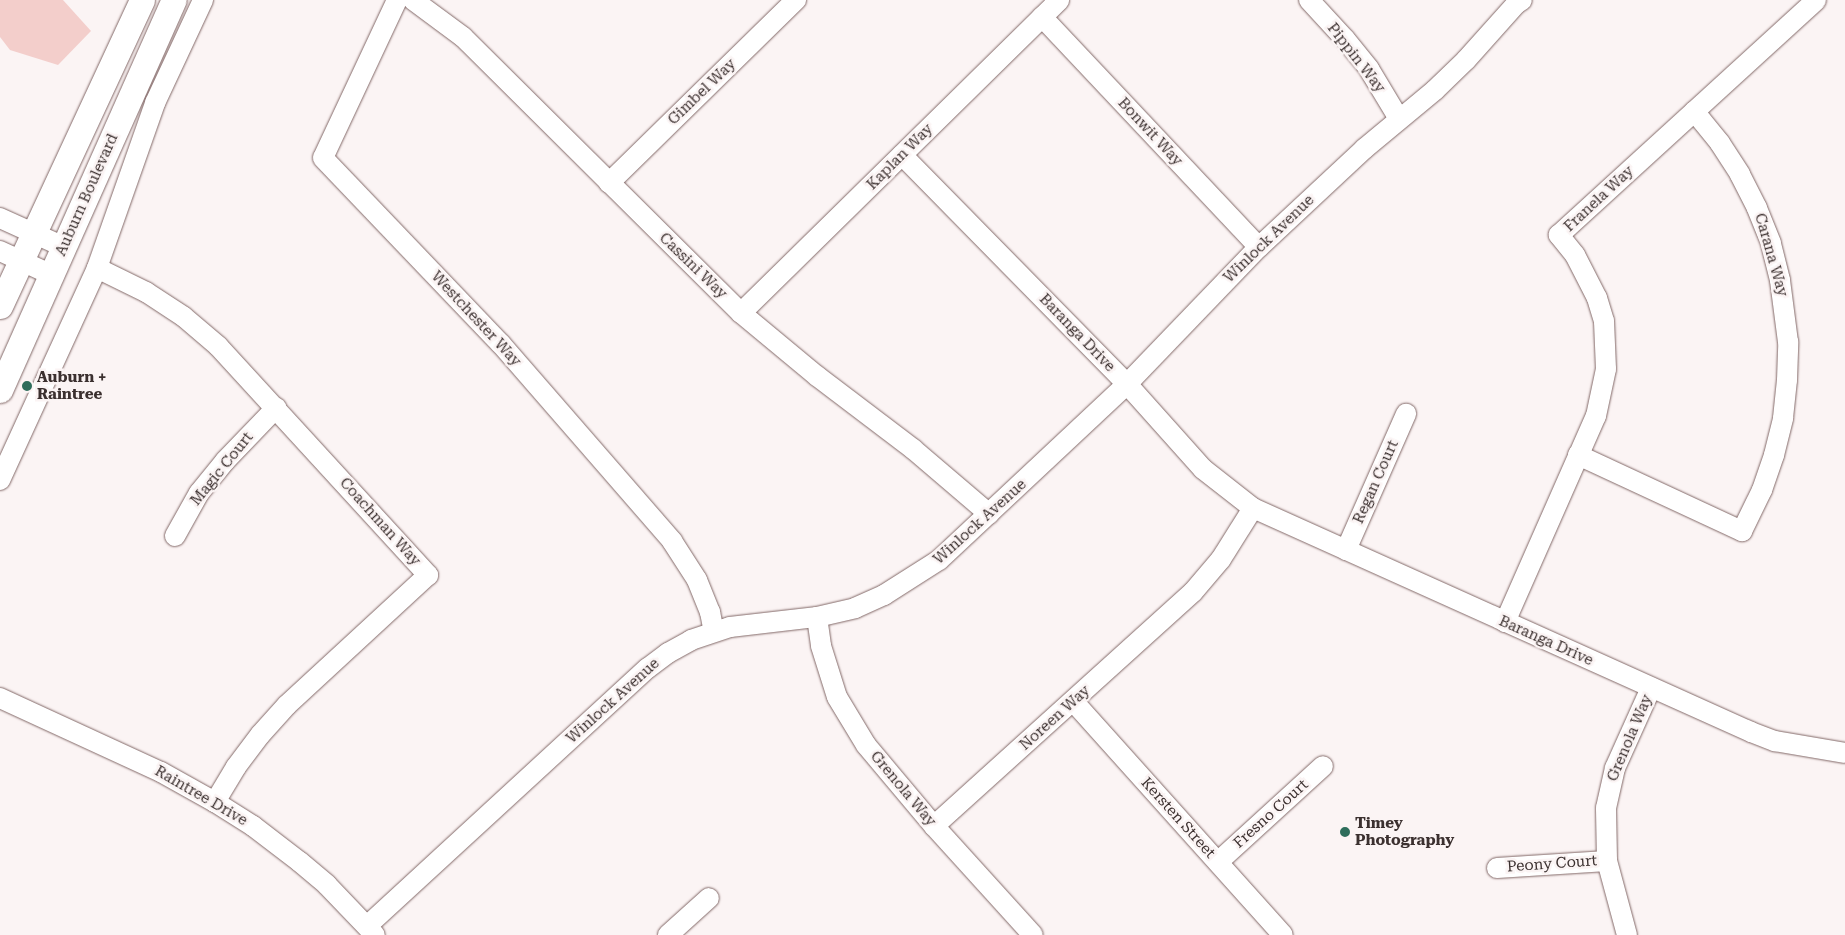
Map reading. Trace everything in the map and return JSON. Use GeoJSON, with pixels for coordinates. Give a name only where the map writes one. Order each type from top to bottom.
{"type":"FeatureCollection","features":[{"type":"Feature","properties":{"kind":"main road"},"geometry":{"type":"LineString","coordinates":[[0,306],[10,256],[33,233],[142,0]]}},
{"type":"Feature","properties":{"kind":"main road","name":"Auburn Boulevard"},"geometry":{"type":"LineString","coordinates":[[0,390],[173,0]]}},
{"type":"Feature","properties":{"kind":"street"},"geometry":{"type":"LineString","coordinates":[[0,480],[97,268],[155,103],[203,0]]}},
{"type":"Feature","properties":{"kind":"street","name":"Westchester Way"},"geometry":{"type":"LineString","coordinates":[[397,0],[323,158],[501,344],[672,541],[697,580],[710,612],[714,632]]}},
{"type":"Feature","properties":{"kind":"street","name":"Cassini Way"},"geometry":{"type":"LineString","coordinates":[[413,0],[463,37],[741,313],[817,376],[913,450],[989,514]]}},
{"type":"Feature","properties":{"kind":"street","name":"Gimbel Way"},"geometry":{"type":"LineString","coordinates":[[609,183],[796,0]]}},
{"type":"Feature","properties":{"kind":"street","name":"Kaplan Way"},"geometry":{"type":"LineString","coordinates":[[741,313],[1059,0]]}},
{"type":"Feature","properties":{"kind":"street","name":"Pippin Way"},"geometry":{"type":"LineString","coordinates":[[1309,0],[1345,39],[1369,69],[1399,119]]}},
{"type":"Feature","properties":{"kind":"street","name":"Winlock Avenue"},"geometry":{"type":"LineString","coordinates":[[371,930],[648,668],[683,645],[714,632],[738,626],[816,617],[855,608],[913,579],[939,560],[1127,384],[1259,247],[1466,60],[1516,4],[1522,0]]}},
{"type":"Feature","properties":{"kind":"street","name":"Franela Way"},"geometry":{"type":"LineString","coordinates":[[1505,622],[1596,416],[1603,392],[1606,345],[1604,321],[1591,283],[1575,254],[1559,235],[1816,0]]}},
{"type":"Feature","properties":{"kind":"street","name":"Bonwit Way"},"geometry":{"type":"LineString","coordinates":[[1042,17],[1259,247]]}},
{"type":"Feature","properties":{"kind":"street","name":"Carana Way"},"geometry":{"type":"LineString","coordinates":[[1578,455],[1742,530],[1762,490],[1774,455],[1783,418],[1787,380],[1788,342],[1780,280],[1771,244],[1758,208],[1720,142],[1694,111]]}},
{"type":"Feature","properties":{"kind":"street","name":"Baranga Drive"},"geometry":{"type":"LineString","coordinates":[[902,155],[1127,384],[1203,469],[1254,508],[1750,732],[1776,741],[1845,753]]}},
{"type":"Feature","properties":{"kind":"street"},"geometry":{"type":"LineString","coordinates":[[0,218],[64,247]]}},
{"type":"Feature","properties":{"kind":"street"},"geometry":{"type":"LineString","coordinates":[[10,256],[52,275]]}},
{"type":"Feature","properties":{"kind":"street","name":"Coachman Way"},"geometry":{"type":"LineString","coordinates":[[97,268],[146,292],[184,317],[218,346],[428,575],[287,705],[260,735],[236,767],[216,802]]}},
{"type":"Feature","properties":{"kind":"street","name":"Magic Court"},"geometry":{"type":"LineString","coordinates":[[175,536],[199,493],[225,461],[276,408]]}},
{"type":"Feature","properties":{"kind":"street","name":"Regan Court"},"geometry":{"type":"LineString","coordinates":[[1346,550],[1406,414]]}},
{"type":"Feature","properties":{"kind":"street","name":"Noreen Way"},"geometry":{"type":"LineString","coordinates":[[934,826],[1175,609],[1211,572],[1254,508]]}},
{"type":"Feature","properties":{"kind":"street","name":"Grenola Way"},"geometry":{"type":"LineString","coordinates":[[816,617],[826,663],[838,697],[866,745],[934,826],[1034,935]]}},
{"type":"Feature","properties":{"kind":"street","name":"Grenola Way"},"geometry":{"type":"LineString","coordinates":[[1627,935],[1607,861],[1605,821],[1611,781],[1651,688]]}},
{"type":"Feature","properties":{"kind":"street","name":"Raintree Drive"},"geometry":{"type":"LineString","coordinates":[[0,698],[161,772],[216,802],[253,826],[300,862],[371,930]]}},
{"type":"Feature","properties":{"kind":"street","name":"Kersten Street"},"geometry":{"type":"LineString","coordinates":[[1073,701],[1283,935]]}},
{"type":"Feature","properties":{"kind":"street","name":"Fresno Court"},"geometry":{"type":"LineString","coordinates":[[1218,862],[1323,766]]}},
{"type":"Feature","properties":{"kind":"street","name":"Peony Court"},"geometry":{"type":"LineString","coordinates":[[1496,868],[1607,861]]}},
{"type":"Feature","properties":{"kind":"street"},"geometry":{"type":"LineString","coordinates":[[668,935],[709,898]]}},
{"type":"Feature","properties":{"kind":"shaded area"},"geometry":{"type":"Polygon","coordinates":[[[0,0],[63,0],[91,31],[58,65],[10,50],[0,37],[0,0]]]}},
{"type":"Feature","properties":{"kind":"place","name":"Auburn + Raintree"},"geometry":{"type":"Point","coordinates":[27,386]}},
{"type":"Feature","properties":{"kind":"place","name":"Timey Photography"},"geometry":{"type":"Point","coordinates":[1345,832]}}]}
